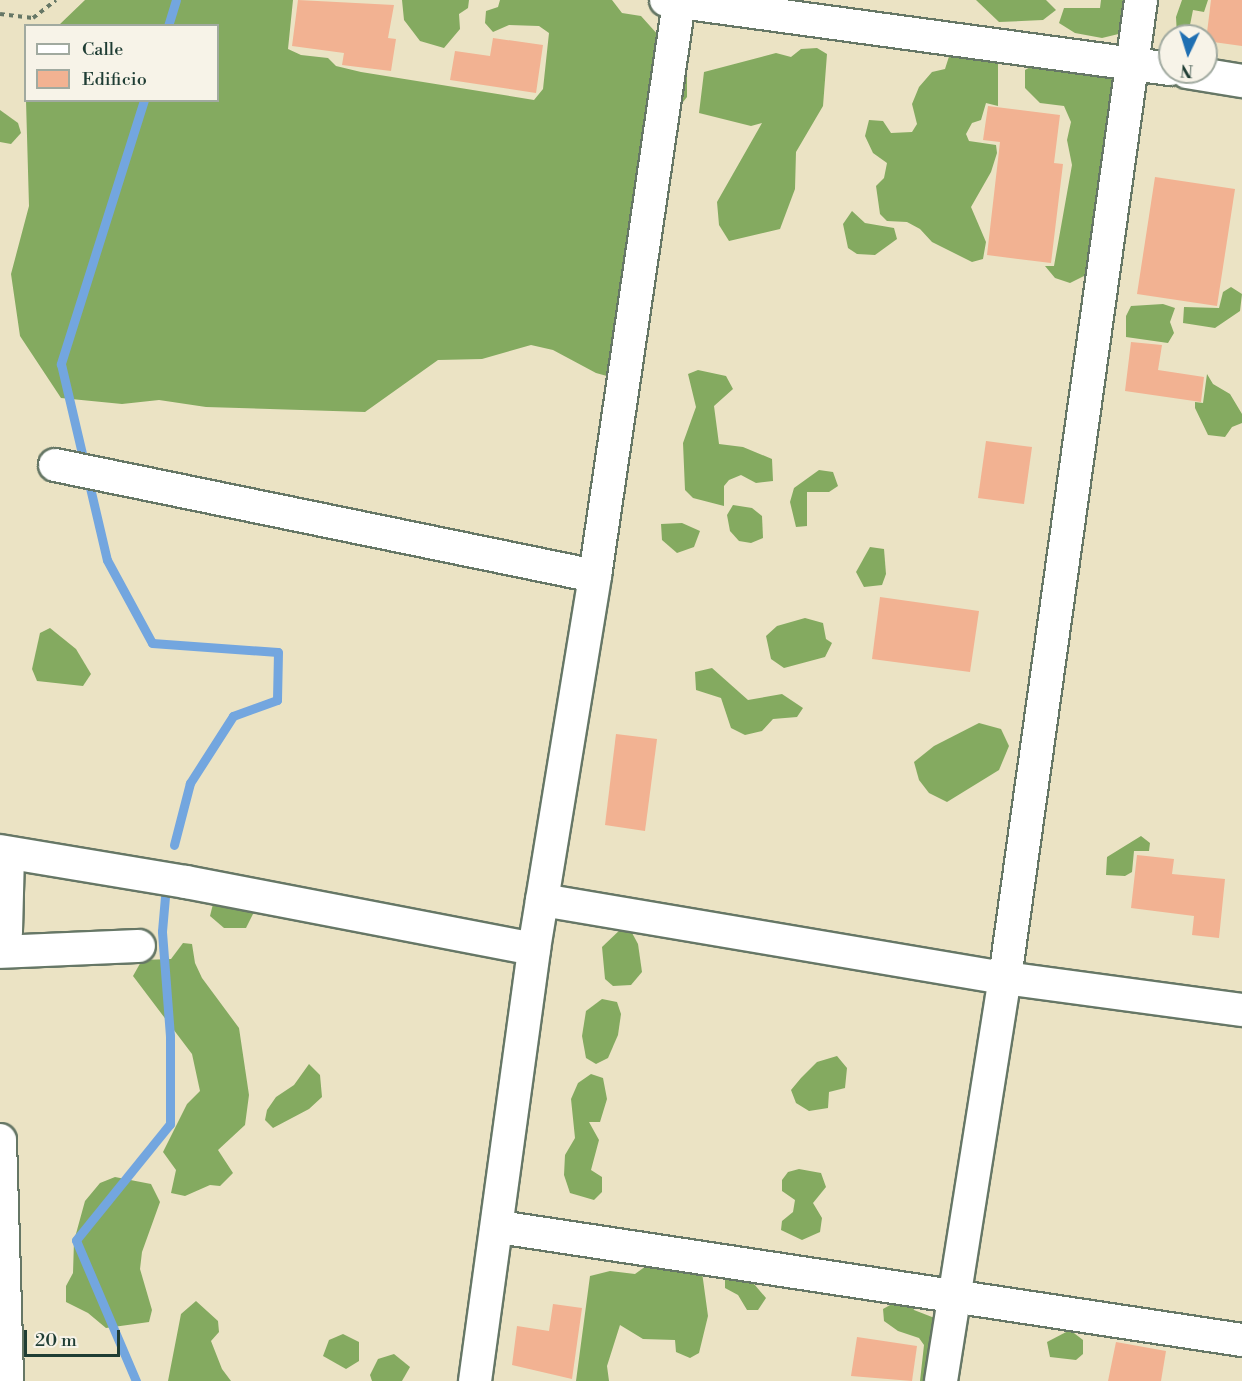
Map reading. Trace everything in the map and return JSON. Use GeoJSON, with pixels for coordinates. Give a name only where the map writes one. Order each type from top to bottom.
{"type":"FeatureCollection","features":[{"type":"Feature","properties":{"kind":"street"},"geometry":{"type":"LineString","coordinates":[[941,1381],[1005,978],[1141,0]]}},
{"type":"Feature","properties":{"kind":"street"},"geometry":{"type":"LineString","coordinates":[[475,1381],[499,1227],[534,949],[595,576],[672,1],[1158,67]]}},
{"type":"Feature","properties":{"kind":"street"},"geometry":{"type":"LineString","coordinates":[[1218,77],[1242,81]]}},
{"type":"Feature","properties":{"kind":"street"},"geometry":{"type":"LineString","coordinates":[[55,465],[595,576]]}},
{"type":"Feature","properties":{"kind":"street"},"geometry":{"type":"LineString","coordinates":[[0,938],[6,931],[4,852],[143,874],[534,949]]}},
{"type":"Feature","properties":{"kind":"street"},"geometry":{"type":"LineString","coordinates":[[542,900],[1005,978],[1242,1010]]}},
{"type":"Feature","properties":{"kind":"street"},"geometry":{"type":"LineString","coordinates":[[0,952],[139,946]]}},
{"type":"Feature","properties":{"kind":"street"},"geometry":{"type":"LineString","coordinates":[[0,1140],[7,1381]]}},
{"type":"Feature","properties":{"kind":"street"},"geometry":{"type":"LineString","coordinates":[[499,1227],[1242,1340]]}},
{"type":"Feature","properties":{"kind":"path"},"geometry":{"type":"LineString","coordinates":[[0,14],[33,18],[56,0]]}},
{"type":"Feature","properties":{"kind":"green space"},"geometry":{"type":"Polygon","coordinates":[[[85,0],[293,0],[288,49],[301,55],[328,58],[336,66],[361,72],[534,100],[543,89],[549,33],[539,26],[509,25],[493,32],[485,23],[486,11],[498,7],[500,0],[612,0],[622,13],[641,16],[659,36],[675,69],[687,72],[687,97],[667,122],[674,150],[636,384],[596,373],[553,350],[531,345],[482,359],[438,360],[365,412],[206,407],[159,400],[122,404],[61,398],[20,336],[11,274],[29,206],[26,102],[219,102],[219,24],[60,24],[85,0]]]}},
{"type":"Feature","properties":{"kind":"green space"},"geometry":{"type":"Polygon","coordinates":[[[402,0],[469,0],[468,8],[459,14],[460,29],[444,48],[420,41],[404,20],[402,0]]]}},
{"type":"Feature","properties":{"kind":"green space"},"geometry":{"type":"Polygon","coordinates":[[[976,0],[1046,0],[1056,10],[1043,20],[999,22],[976,0]]]}},
{"type":"Feature","properties":{"kind":"green space"},"geometry":{"type":"Polygon","coordinates":[[[1101,0],[1159,0],[1139,29],[1102,38],[1075,33],[1059,23],[1064,8],[1100,8],[1101,0]]]}},
{"type":"Feature","properties":{"kind":"green space"},"geometry":{"type":"Polygon","coordinates":[[[1182,0],[1208,0],[1204,12],[1193,10],[1190,24],[1176,24],[1176,17],[1182,0]]]}},
{"type":"Feature","properties":{"kind":"green space"},"geometry":{"type":"Polygon","coordinates":[[[953,44],[998,52],[998,106],[986,103],[981,120],[972,123],[966,134],[969,141],[996,145],[997,153],[991,172],[971,207],[986,242],[983,259],[972,262],[932,242],[920,229],[907,222],[887,221],[880,214],[876,186],[884,178],[887,163],[873,153],[865,136],[869,120],[883,121],[891,133],[912,132],[917,124],[912,104],[919,87],[932,72],[945,69],[953,44]]]}},
{"type":"Feature","properties":{"kind":"green space"},"geometry":{"type":"Polygon","coordinates":[[[817,48],[827,54],[823,106],[796,152],[795,189],[780,229],[729,241],[719,225],[717,202],[762,123],[751,126],[699,113],[704,72],[776,53],[791,57],[801,49],[817,48]]]}},
{"type":"Feature","properties":{"kind":"green space"},"geometry":{"type":"Polygon","coordinates":[[[1041,61],[1108,62],[1115,80],[1090,273],[1070,283],[1055,278],[1045,266],[1054,266],[1072,165],[1067,140],[1071,122],[1064,106],[1040,103],[1025,88],[1025,70],[1041,61]]]}},
{"type":"Feature","properties":{"kind":"green space"},"geometry":{"type":"Polygon","coordinates":[[[0,110],[18,123],[21,133],[11,144],[0,142],[0,110]]]}},
{"type":"Feature","properties":{"kind":"green space"},"geometry":{"type":"Polygon","coordinates":[[[852,211],[865,223],[894,228],[897,239],[875,255],[857,254],[848,248],[843,224],[852,211]]]}},
{"type":"Feature","properties":{"kind":"green space"},"geometry":{"type":"Polygon","coordinates":[[[1231,287],[1242,294],[1240,311],[1215,328],[1183,323],[1184,307],[1219,308],[1223,292],[1231,287]]]}},
{"type":"Feature","properties":{"kind":"green space"},"geometry":{"type":"Polygon","coordinates":[[[1163,304],[1175,308],[1170,322],[1174,333],[1168,343],[1126,337],[1126,316],[1131,306],[1163,304]]]}},
{"type":"Feature","properties":{"kind":"green space"},"geometry":{"type":"Polygon","coordinates":[[[698,370],[726,376],[733,389],[714,406],[719,444],[743,447],[772,459],[773,481],[756,483],[741,475],[729,480],[724,486],[724,506],[693,498],[685,490],[683,443],[696,407],[688,374],[698,370]]]}},
{"type":"Feature","properties":{"kind":"green space"},"geometry":{"type":"Polygon","coordinates":[[[1207,374],[1213,384],[1230,394],[1242,414],[1242,423],[1232,427],[1225,437],[1208,435],[1195,408],[1195,402],[1203,403],[1207,374]]]}},
{"type":"Feature","properties":{"kind":"green space"},"geometry":{"type":"Polygon","coordinates":[[[819,470],[833,472],[838,486],[829,492],[807,492],[807,526],[796,527],[790,502],[794,488],[819,470]]]}},
{"type":"Feature","properties":{"kind":"green space"},"geometry":{"type":"Polygon","coordinates":[[[733,505],[752,508],[762,516],[763,538],[751,543],[739,541],[730,531],[727,515],[733,505]]]}},
{"type":"Feature","properties":{"kind":"green space"},"geometry":{"type":"Polygon","coordinates":[[[682,523],[700,531],[694,547],[677,553],[662,540],[661,524],[682,523]]]}},
{"type":"Feature","properties":{"kind":"green space"},"geometry":{"type":"Polygon","coordinates":[[[870,547],[884,549],[886,574],[882,585],[864,587],[856,572],[870,547]]]}},
{"type":"Feature","properties":{"kind":"green space"},"geometry":{"type":"Polygon","coordinates":[[[805,618],[823,623],[826,639],[832,643],[825,657],[784,668],[771,659],[766,636],[777,626],[805,618]]]}},
{"type":"Feature","properties":{"kind":"green space"},"geometry":{"type":"Polygon","coordinates":[[[50,628],[76,649],[91,674],[83,686],[37,681],[32,669],[40,633],[50,628]]]}},
{"type":"Feature","properties":{"kind":"green space"},"geometry":{"type":"Polygon","coordinates":[[[712,668],[748,700],[782,694],[803,708],[797,717],[773,719],[762,731],[745,735],[731,728],[721,698],[696,690],[695,672],[712,668]]]}},
{"type":"Feature","properties":{"kind":"green space"},"geometry":{"type":"Polygon","coordinates":[[[979,723],[1001,729],[1009,746],[999,770],[947,802],[929,793],[919,780],[914,762],[934,746],[979,723]]]}},
{"type":"Feature","properties":{"kind":"green space"},"geometry":{"type":"Polygon","coordinates":[[[1141,836],[1150,843],[1149,851],[1134,851],[1132,872],[1125,876],[1106,875],[1107,857],[1141,836]]]}},
{"type":"Feature","properties":{"kind":"green space"},"geometry":{"type":"Polygon","coordinates":[[[235,895],[254,912],[246,928],[224,928],[210,916],[214,900],[235,895]]]}},
{"type":"Feature","properties":{"kind":"green space"},"geometry":{"type":"Polygon","coordinates":[[[623,927],[631,931],[638,944],[642,972],[631,985],[613,986],[605,979],[602,947],[623,927]]]}},
{"type":"Feature","properties":{"kind":"green space"},"geometry":{"type":"Polygon","coordinates":[[[183,943],[192,944],[195,963],[202,978],[239,1028],[249,1095],[245,1125],[218,1150],[233,1173],[220,1186],[210,1185],[185,1196],[171,1193],[176,1170],[163,1152],[187,1104],[200,1091],[192,1054],[133,976],[142,960],[171,959],[183,943]]]}},
{"type":"Feature","properties":{"kind":"green space"},"geometry":{"type":"Polygon","coordinates":[[[602,999],[617,1002],[621,1014],[618,1035],[608,1058],[596,1064],[586,1058],[582,1036],[586,1011],[602,999]]]}},
{"type":"Feature","properties":{"kind":"green space"},"geometry":{"type":"Polygon","coordinates":[[[837,1056],[847,1068],[845,1088],[829,1092],[828,1108],[809,1111],[796,1103],[791,1090],[801,1078],[817,1062],[837,1056]]]}},
{"type":"Feature","properties":{"kind":"green space"},"geometry":{"type":"Polygon","coordinates":[[[309,1064],[320,1075],[322,1097],[309,1109],[273,1128],[265,1120],[267,1110],[276,1097],[294,1085],[309,1064]]]}},
{"type":"Feature","properties":{"kind":"green space"},"geometry":{"type":"Polygon","coordinates":[[[591,1074],[603,1078],[607,1099],[600,1122],[589,1122],[599,1140],[591,1170],[602,1177],[602,1192],[594,1200],[570,1193],[564,1175],[565,1155],[575,1138],[571,1099],[578,1083],[591,1074]]]}},
{"type":"Feature","properties":{"kind":"green space"},"geometry":{"type":"Polygon","coordinates":[[[799,1169],[821,1173],[826,1187],[813,1203],[822,1218],[820,1232],[802,1240],[781,1230],[782,1221],[793,1212],[795,1200],[782,1191],[782,1180],[788,1172],[799,1169]]]}},
{"type":"Feature","properties":{"kind":"green space"},"geometry":{"type":"Polygon","coordinates":[[[115,1177],[151,1184],[160,1202],[142,1252],[140,1269],[152,1310],[149,1322],[106,1328],[88,1313],[66,1302],[66,1286],[73,1273],[74,1241],[85,1201],[100,1183],[115,1177]]]}},
{"type":"Feature","properties":{"kind":"green space"},"geometry":{"type":"Polygon","coordinates":[[[669,1264],[702,1272],[708,1316],[699,1353],[690,1358],[676,1352],[675,1340],[643,1339],[620,1325],[607,1366],[609,1381],[576,1381],[590,1276],[610,1271],[635,1274],[646,1266],[669,1264]]]}},
{"type":"Feature","properties":{"kind":"green space"},"geometry":{"type":"Polygon","coordinates":[[[725,1271],[746,1276],[766,1298],[758,1310],[747,1310],[738,1295],[725,1288],[725,1271]]]}},
{"type":"Feature","properties":{"kind":"green space"},"geometry":{"type":"Polygon","coordinates":[[[899,1300],[909,1300],[914,1310],[932,1317],[952,1319],[947,1381],[920,1381],[924,1345],[919,1338],[898,1331],[884,1321],[883,1309],[899,1300]]]}},
{"type":"Feature","properties":{"kind":"green space"},"geometry":{"type":"Polygon","coordinates":[[[196,1301],[218,1321],[219,1332],[211,1341],[222,1369],[231,1381],[168,1381],[181,1314],[196,1301]]]}},
{"type":"Feature","properties":{"kind":"green space"},"geometry":{"type":"Polygon","coordinates":[[[1070,1330],[1083,1340],[1083,1354],[1076,1360],[1050,1357],[1047,1342],[1070,1330]]]}},
{"type":"Feature","properties":{"kind":"green space"},"geometry":{"type":"Polygon","coordinates":[[[343,1334],[359,1342],[359,1361],[346,1369],[323,1356],[329,1340],[343,1334]]]}},
{"type":"Feature","properties":{"kind":"green space"},"geometry":{"type":"Polygon","coordinates":[[[394,1354],[410,1367],[402,1381],[372,1381],[370,1375],[378,1359],[394,1354]]]}},
{"type":"Feature","properties":{"kind":"building"},"geometry":{"type":"Polygon","coordinates":[[[298,0],[394,5],[388,38],[396,39],[391,71],[342,65],[344,53],[292,46],[298,0]]]}},
{"type":"Feature","properties":{"kind":"building"},"geometry":{"type":"Polygon","coordinates":[[[1211,0],[1242,0],[1242,46],[1218,43],[1218,24],[1208,24],[1211,0]]]}},
{"type":"Feature","properties":{"kind":"building"},"geometry":{"type":"Polygon","coordinates":[[[493,38],[543,45],[536,93],[450,80],[455,51],[490,56],[493,38]]]}},
{"type":"Feature","properties":{"kind":"building"},"geometry":{"type":"Polygon","coordinates":[[[988,106],[1060,115],[1054,163],[1063,164],[1051,263],[987,255],[1000,142],[983,140],[988,106]]]}},
{"type":"Feature","properties":{"kind":"building"},"geometry":{"type":"Polygon","coordinates":[[[1155,177],[1235,189],[1217,306],[1137,294],[1155,177]]]}},
{"type":"Feature","properties":{"kind":"building"},"geometry":{"type":"Polygon","coordinates":[[[1131,342],[1162,345],[1158,370],[1204,377],[1201,402],[1125,391],[1131,342]]]}},
{"type":"Feature","properties":{"kind":"building"},"geometry":{"type":"Polygon","coordinates":[[[986,441],[1032,447],[1024,504],[978,498],[986,441]]]}},
{"type":"Feature","properties":{"kind":"building"},"geometry":{"type":"Polygon","coordinates":[[[880,597],[979,611],[970,672],[872,659],[880,597]]]}},
{"type":"Feature","properties":{"kind":"building"},"geometry":{"type":"Polygon","coordinates":[[[616,734],[657,739],[645,831],[605,825],[616,734]]]}},
{"type":"Feature","properties":{"kind":"building"},"geometry":{"type":"Polygon","coordinates":[[[1137,855],[1174,859],[1172,874],[1225,879],[1219,938],[1192,935],[1194,916],[1131,908],[1137,855]]]}},
{"type":"Feature","properties":{"kind":"building"},"geometry":{"type":"Polygon","coordinates":[[[553,1304],[582,1308],[572,1379],[512,1365],[517,1326],[549,1331],[553,1304]]]}},
{"type":"Feature","properties":{"kind":"building"},"geometry":{"type":"Polygon","coordinates":[[[857,1337],[917,1346],[912,1381],[851,1376],[857,1337]]]}},
{"type":"Feature","properties":{"kind":"building"},"geometry":{"type":"Polygon","coordinates":[[[1116,1342],[1166,1351],[1161,1381],[1108,1381],[1116,1342]]]}},
{"type":"Feature","properties":{"kind":"waterway"},"geometry":{"type":"LineString","coordinates":[[169,24],[176,0]]}},
{"type":"Feature","properties":{"kind":"waterway"},"geometry":{"type":"LineString","coordinates":[[143,102],[61,364],[107,560],[152,643],[278,652],[277,700],[233,716],[190,783],[174,845]]}},
{"type":"Feature","properties":{"kind":"waterway"},"geometry":{"type":"LineString","coordinates":[[136,1381],[76,1240],[170,1124],[170,1036],[162,931],[165,897]]}}]}
